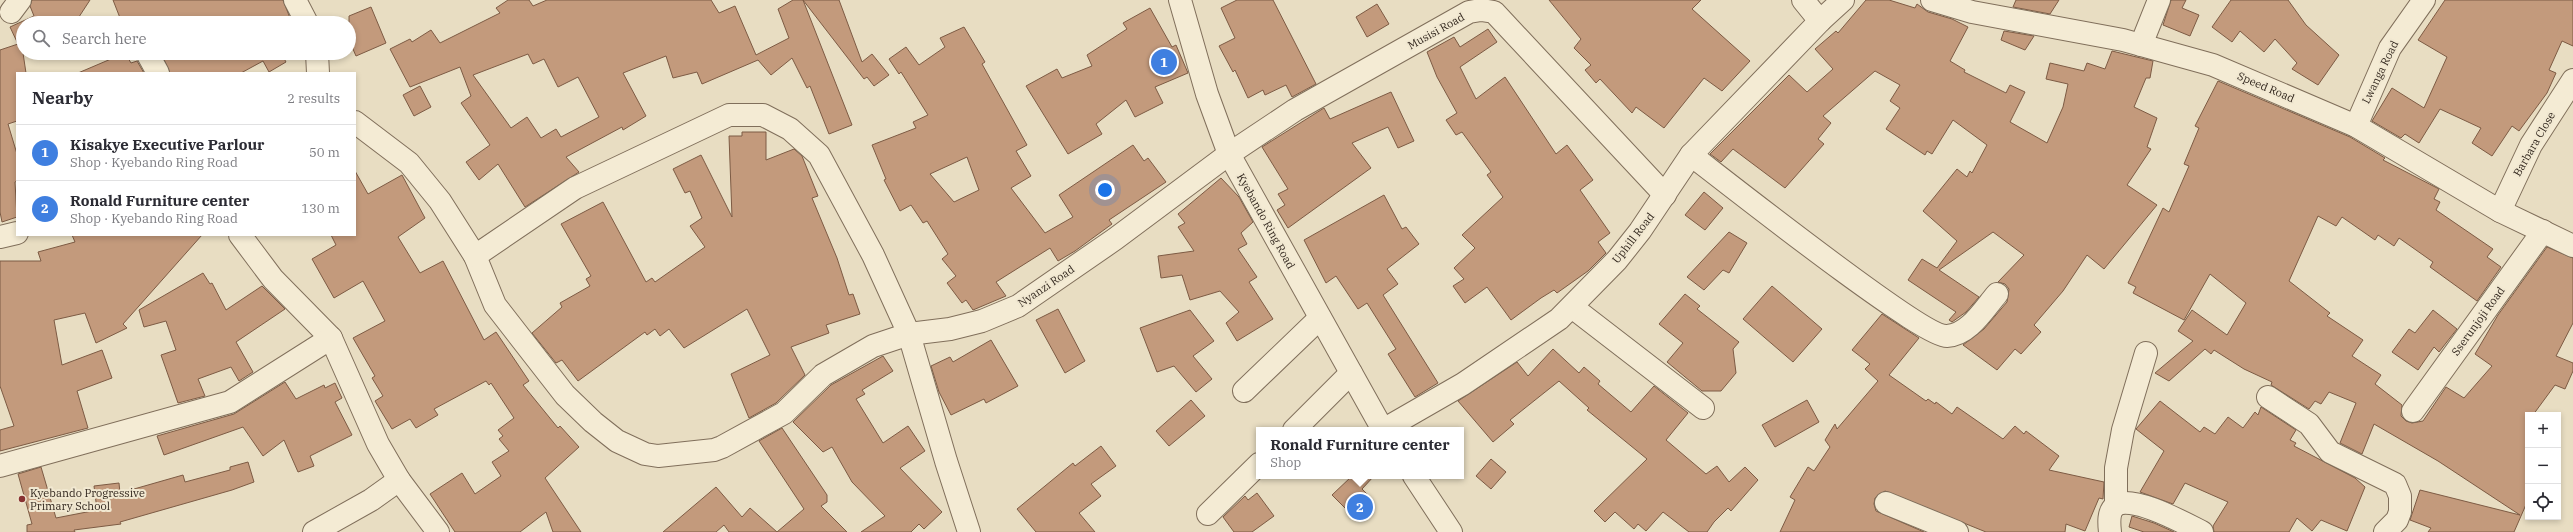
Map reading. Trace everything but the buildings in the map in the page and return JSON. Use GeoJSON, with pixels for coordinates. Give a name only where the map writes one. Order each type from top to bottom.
{"type":"FeatureCollection","features":[{"type":"Feature","properties":{"kind":"street"},"geometry":{"type":"LineString","coordinates":[[296,0],[304,16]]}},
{"type":"Feature","properties":{"kind":"street","name":"Kyebando Ring Road"},"geometry":{"type":"LineString","coordinates":[[1180,0],[1207,94],[1229,154],[1381,427]]}},
{"type":"Feature","properties":{"kind":"street"},"geometry":{"type":"LineString","coordinates":[[1803,0],[1820,21]]}},
{"type":"Feature","properties":{"kind":"street","name":"Uphill Road"},"geometry":{"type":"LineString","coordinates":[[1388,427],[1463,384],[1559,319],[1572,307],[1617,260],[1665,195],[1691,155],[1820,21],[1843,0]]}},
{"type":"Feature","properties":{"kind":"street","name":"Speed Road"},"geometry":{"type":"LineString","coordinates":[[1932,0],[1972,12],[2047,27],[2071,29],[2141,45],[2213,65],[2356,126],[2500,211],[2573,246]]}},
{"type":"Feature","properties":{"kind":"street"},"geometry":{"type":"LineString","coordinates":[[2141,45],[2159,0]]}},
{"type":"Feature","properties":{"kind":"street","name":"Lwanga Road"},"geometry":{"type":"LineString","coordinates":[[2356,126],[2390,48],[2424,0]]}},
{"type":"Feature","properties":{"kind":"street","name":"Musisi Road"},"geometry":{"type":"LineString","coordinates":[[1229,154],[1295,110],[1469,12],[1482,10],[1494,12],[1665,195]]}},
{"type":"Feature","properties":{"kind":"street"},"geometry":{"type":"LineString","coordinates":[[151,60],[157,72]]}},
{"type":"Feature","properties":{"kind":"street"},"geometry":{"type":"LineString","coordinates":[[317,60],[318,72]]}},
{"type":"Feature","properties":{"kind":"street","name":"Barbara Close"},"geometry":{"type":"LineString","coordinates":[[2500,211],[2531,145],[2573,80]]}},
{"type":"Feature","properties":{"kind":"street"},"geometry":{"type":"LineString","coordinates":[[475,256],[582,184],[729,115],[763,115],[790,129],[819,156],[873,256],[909,334],[946,461],[969,532]]}},
{"type":"Feature","properties":{"kind":"street","name":"Nyanzi Road"},"geometry":{"type":"LineString","coordinates":[[356,123],[409,163],[440,200],[475,256],[495,305],[565,396],[617,441],[645,454],[666,455],[714,450],[722,447],[784,414],[823,375],[873,346],[909,334],[950,329],[982,321],[1018,306],[1115,239],[1229,154]]}},
{"type":"Feature","properties":{"kind":"street"},"geometry":{"type":"LineString","coordinates":[[1691,155],[1879,297],[1919,323],[1945,336],[1955,335],[1966,329],[1996,294]]}},
{"type":"Feature","properties":{"kind":"street","name":"Sserunjoji Road"},"geometry":{"type":"LineString","coordinates":[[2413,411],[2543,231]]}},
{"type":"Feature","properties":{"kind":"street"},"geometry":{"type":"LineString","coordinates":[[0,237],[16,233]]}},
{"type":"Feature","properties":{"kind":"street"},"geometry":{"type":"LineString","coordinates":[[241,236],[273,279],[331,338],[378,444],[399,480],[438,532]]}},
{"type":"Feature","properties":{"kind":"street"},"geometry":{"type":"LineString","coordinates":[[1572,307],[1703,408]]}},
{"type":"Feature","properties":{"kind":"street"},"geometry":{"type":"LineString","coordinates":[[1244,391],[1320,318]]}},
{"type":"Feature","properties":{"kind":"street"},"geometry":{"type":"LineString","coordinates":[[0,466],[230,402],[331,338]]}},
{"type":"Feature","properties":{"kind":"street"},"geometry":{"type":"LineString","coordinates":[[2110,532],[2110,517],[2116,505],[2116,468],[2123,430],[2146,353]]}},
{"type":"Feature","properties":{"kind":"street"},"geometry":{"type":"LineString","coordinates":[[1297,427],[1351,373]]}},
{"type":"Feature","properties":{"kind":"street"},"geometry":{"type":"LineString","coordinates":[[2268,397],[2309,424],[2330,452],[2395,484],[2400,496],[2400,512],[2397,520],[2385,532]]}},
{"type":"Feature","properties":{"kind":"street"},"geometry":{"type":"LineString","coordinates":[[1208,514],[1256,467]]}},
{"type":"Feature","properties":{"kind":"street"},"geometry":{"type":"LineString","coordinates":[[1416,479],[1451,532]]}},
{"type":"Feature","properties":{"kind":"street"},"geometry":{"type":"LineString","coordinates":[[314,532],[371,500],[399,480]]}},
{"type":"Feature","properties":{"kind":"street"},"geometry":{"type":"LineString","coordinates":[[2116,505],[2125,502],[2153,509],[2202,532]]}},
{"type":"Feature","properties":{"kind":"street"},"geometry":{"type":"LineString","coordinates":[[1886,503],[1957,532]]}},
{"type":"Feature","properties":{"kind":"place","name":"Kisakye Executive Parlour"},"geometry":{"type":"Point","coordinates":[1164,62]}},
{"type":"Feature","properties":{"kind":"place","name":"Kyebando Progressive Primary School"},"geometry":{"type":"Point","coordinates":[22,499]}},
{"type":"Feature","properties":{"kind":"place","name":"Ronald Furniture center"},"geometry":{"type":"Point","coordinates":[1360,507]}}]}
